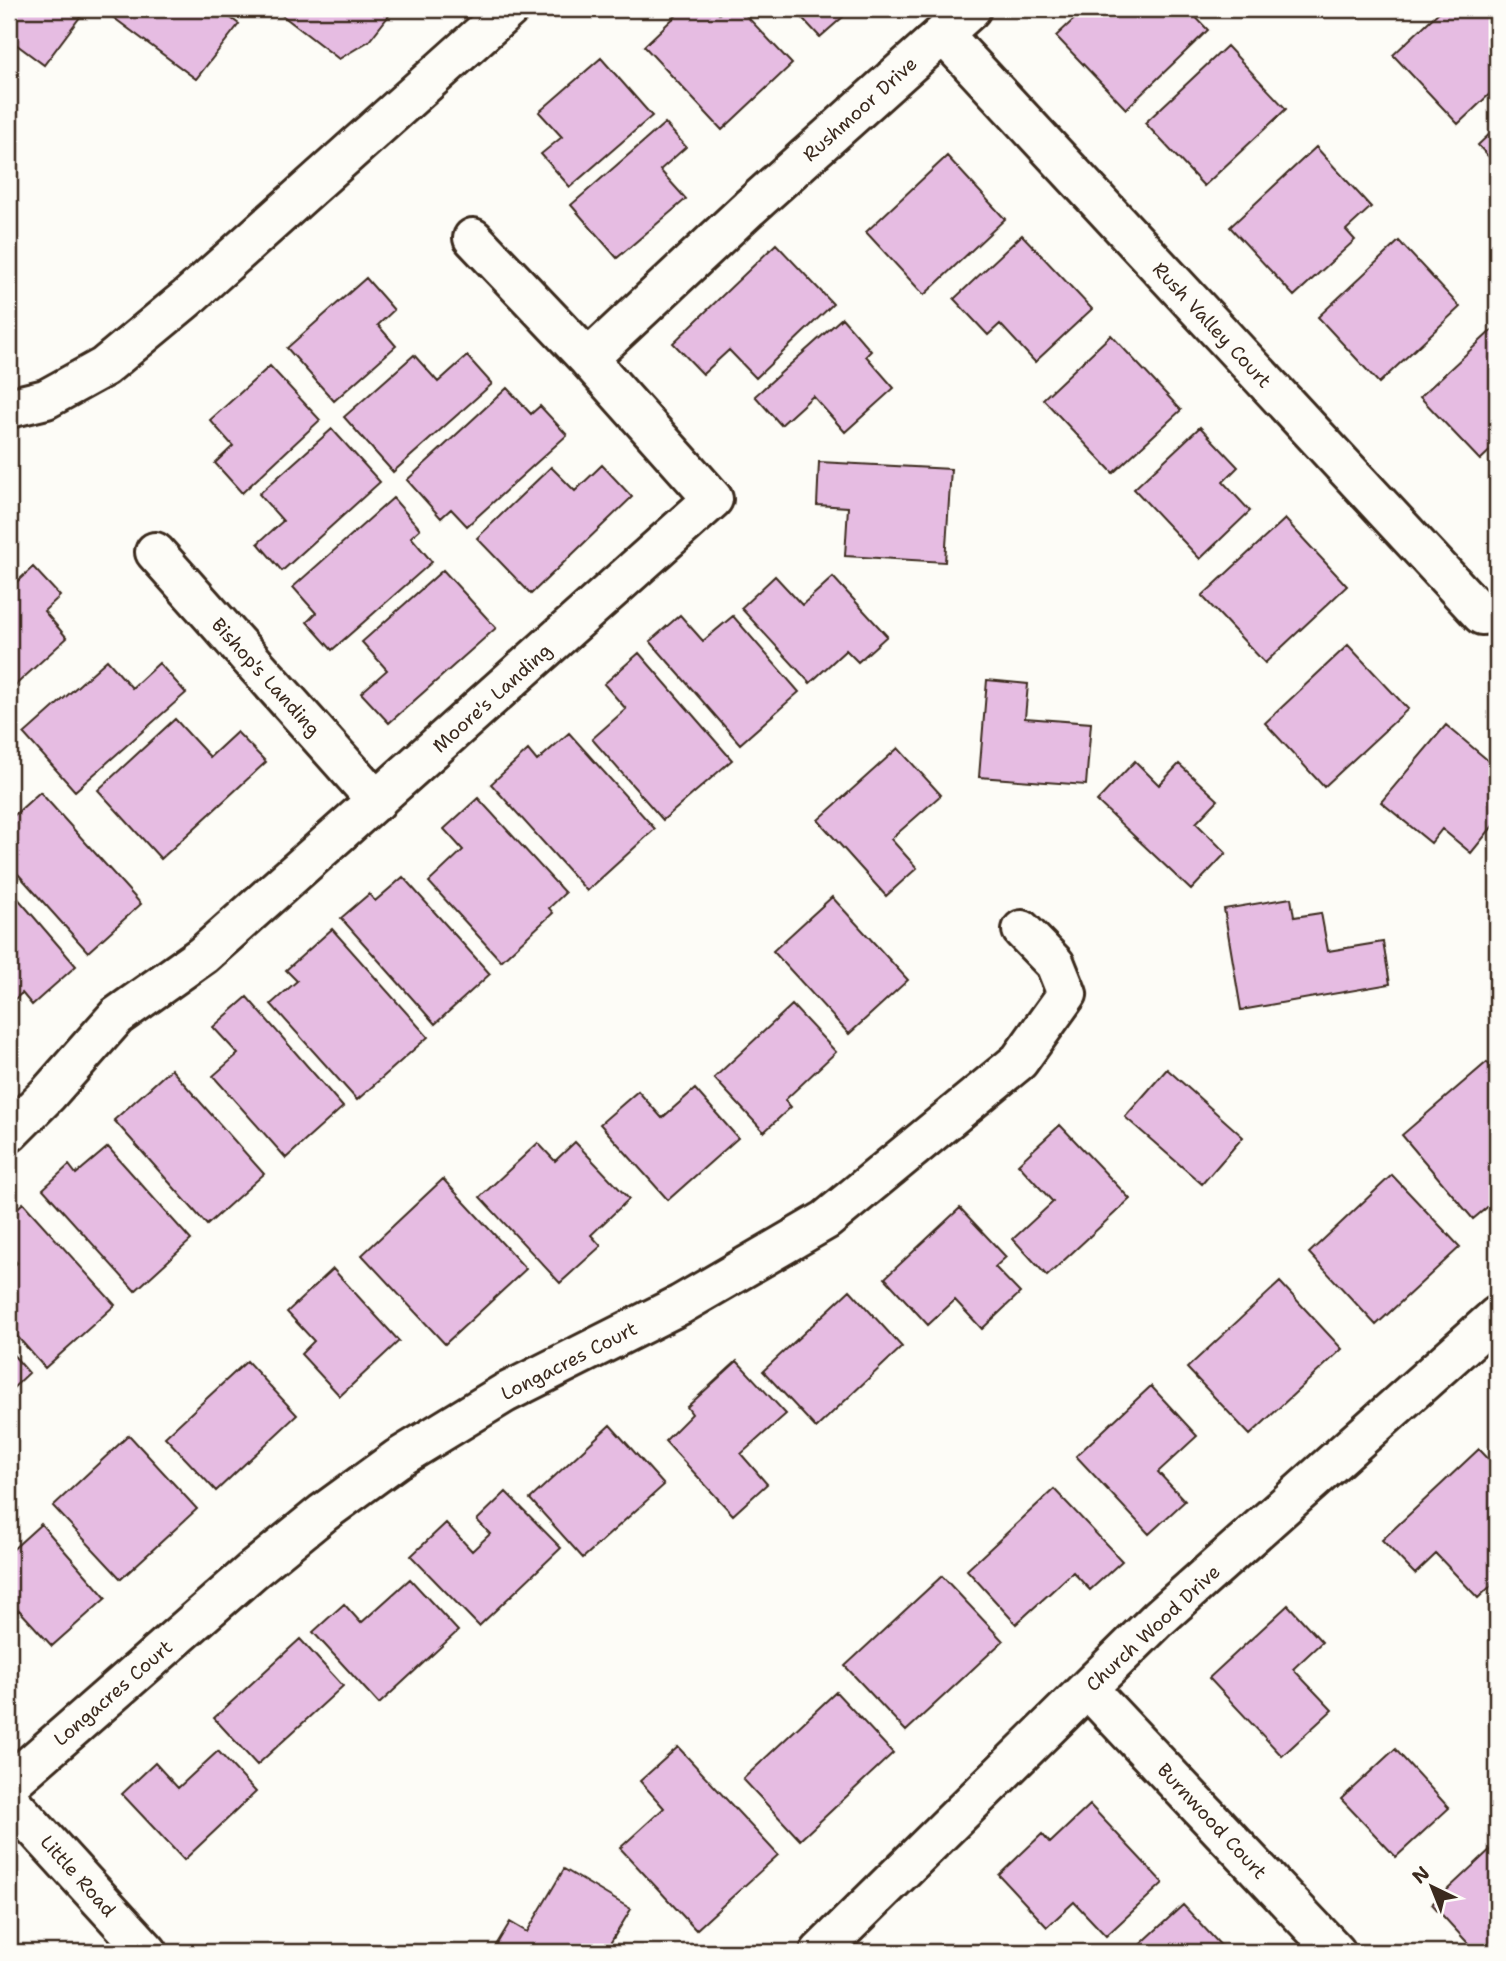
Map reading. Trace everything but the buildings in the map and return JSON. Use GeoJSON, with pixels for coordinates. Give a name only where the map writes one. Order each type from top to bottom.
{"type":"FeatureCollection","features":[{"type":"Feature","properties":{"kind":"street"},"geometry":{"type":"LineString","coordinates":[[9,408],[46,399],[104,367],[186,299],[509,9]]}},
{"type":"Feature","properties":{"kind":"street","name":"Rushmoor Drive"},"geometry":{"type":"LineString","coordinates":[[588,359],[749,208],[957,22]]}},
{"type":"Feature","properties":{"kind":"street","name":"Rush Valley Court"},"geometry":{"type":"LineString","coordinates":[[957,22],[1482,615]]}},
{"type":"Feature","properties":{"kind":"street","name":"Moore's Landing"},"geometry":{"type":"LineString","coordinates":[[9,1133],[48,1094],[117,1016],[203,955],[713,499],[588,359],[473,237]]}},
{"type":"Feature","properties":{"kind":"street","name":"Bishop's Landing"},"geometry":{"type":"LineString","coordinates":[[155,552],[377,801]]}},
{"type":"Feature","properties":{"kind":"street","name":"Longacres Court"},"geometry":{"type":"LineString","coordinates":[[9,1784],[252,1571],[323,1513],[397,1459],[505,1393],[680,1305],[826,1220],[982,1093],[1019,1061],[1067,994],[1055,964],[1022,930]]}},
{"type":"Feature","properties":{"kind":"street","name":"Church Wood Drive"},"geometry":{"type":"LineString","coordinates":[[820,1952],[1159,1618],[1493,1328]]}},
{"type":"Feature","properties":{"kind":"street","name":"Burnwood Court"},"geometry":{"type":"LineString","coordinates":[[1088,1689],[1336,1952]]}},
{"type":"Feature","properties":{"kind":"street","name":"Little Road"},"geometry":{"type":"LineString","coordinates":[[9,1800],[148,1952]]}}]}
